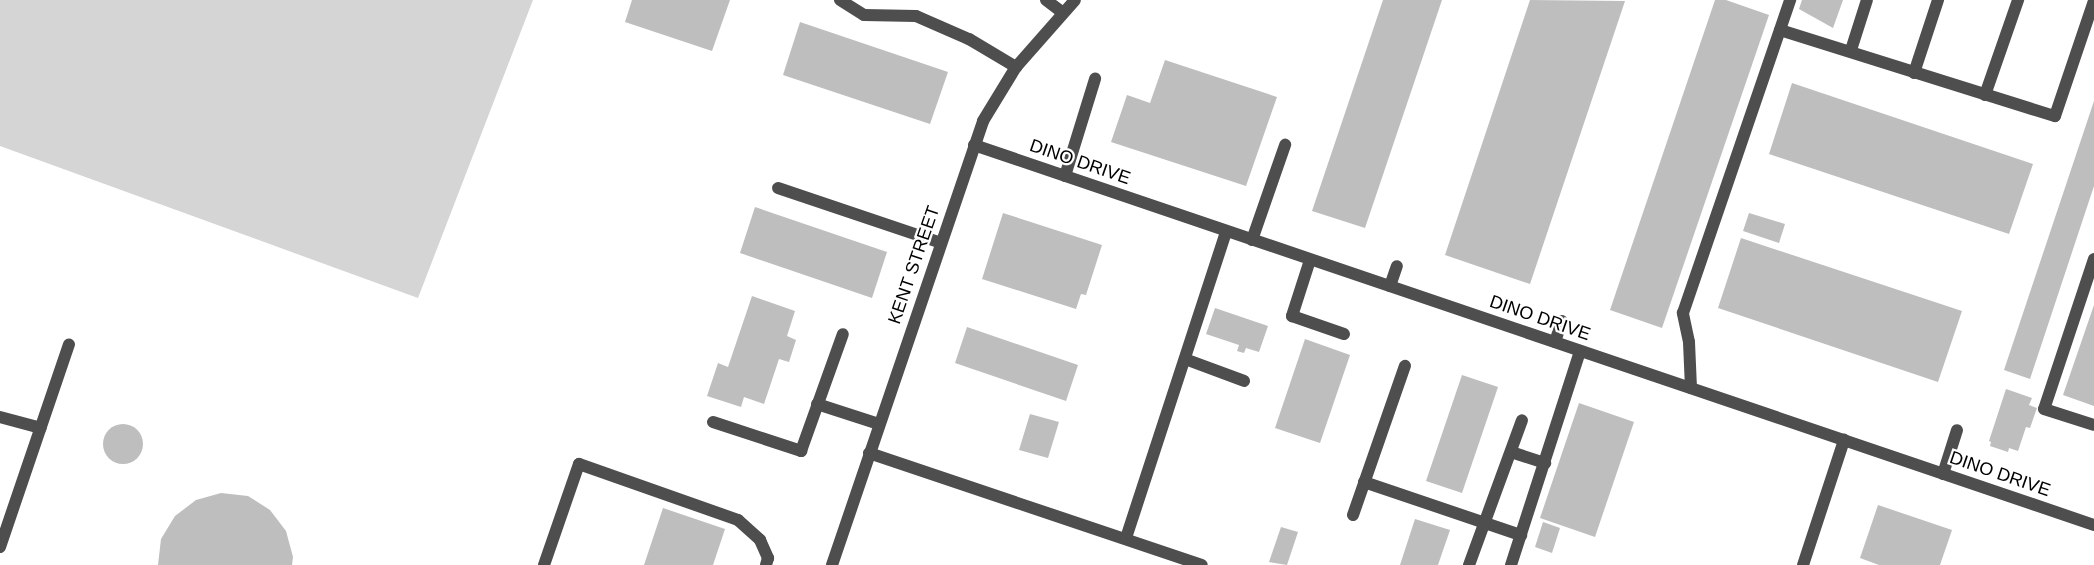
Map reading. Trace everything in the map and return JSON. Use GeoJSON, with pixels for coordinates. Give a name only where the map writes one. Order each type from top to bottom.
{"type":"FeatureCollection","features":[{"type":"Feature","properties":{"kind":"street"},"geometry":{"type":"LineString","coordinates":[[840,0],[864,15],[916,16],[969,39],[1016,67]]}},
{"type":"Feature","properties":{"kind":"street"},"geometry":{"type":"LineString","coordinates":[[1046,0],[1063,13]]}},
{"type":"Feature","properties":{"kind":"street","name":"KENT STREET"},"geometry":{"type":"LineString","coordinates":[[831,565],[983,121],[1016,67],[1075,0]]}},
{"type":"Feature","properties":{"kind":"street"},"geometry":{"type":"LineString","coordinates":[[1691,388],[1689,342],[1683,313],[1790,0]]}},
{"type":"Feature","properties":{"kind":"street"},"geometry":{"type":"LineString","coordinates":[[1851,50],[1867,0]]}},
{"type":"Feature","properties":{"kind":"street"},"geometry":{"type":"LineString","coordinates":[[1914,73],[1938,0]]}},
{"type":"Feature","properties":{"kind":"street"},"geometry":{"type":"LineString","coordinates":[[1984,94],[2018,0]]}},
{"type":"Feature","properties":{"kind":"street"},"geometry":{"type":"LineString","coordinates":[[1780,30],[1851,50],[1914,73],[2055,116],[2094,1]]}},
{"type":"Feature","properties":{"kind":"street"},"geometry":{"type":"LineString","coordinates":[[1065,176],[1095,79]]}},
{"type":"Feature","properties":{"kind":"street","name":"DINO DRIVE"},"geometry":{"type":"LineString","coordinates":[[974,145],[2094,525]]}},
{"type":"Feature","properties":{"kind":"street"},"geometry":{"type":"LineString","coordinates":[[1252,240],[1286,145]]}},
{"type":"Feature","properties":{"kind":"street"},"geometry":{"type":"LineString","coordinates":[[778,188],[941,243]]}},
{"type":"Feature","properties":{"kind":"street"},"geometry":{"type":"LineString","coordinates":[[1126,538],[1226,232]]}},
{"type":"Feature","properties":{"kind":"street"},"geometry":{"type":"LineString","coordinates":[[2094,259],[2044,409],[2094,425]]}},
{"type":"Feature","properties":{"kind":"street"},"geometry":{"type":"LineString","coordinates":[[1310,260],[1292,316],[1344,334]]}},
{"type":"Feature","properties":{"kind":"street"},"geometry":{"type":"LineString","coordinates":[[1390,286],[1397,266]]}},
{"type":"Feature","properties":{"kind":"street"},"geometry":{"type":"LineString","coordinates":[[1555,342],[1562,321]]}},
{"type":"Feature","properties":{"kind":"street"},"geometry":{"type":"LineString","coordinates":[[713,422],[801,451],[843,334]]}},
{"type":"Feature","properties":{"kind":"street"},"geometry":{"type":"LineString","coordinates":[[0,547],[69,344]]}},
{"type":"Feature","properties":{"kind":"street"},"geometry":{"type":"LineString","coordinates":[[1510,565],[1580,351]]}},
{"type":"Feature","properties":{"kind":"street"},"geometry":{"type":"LineString","coordinates":[[1185,359],[1244,381]]}},
{"type":"Feature","properties":{"kind":"street"},"geometry":{"type":"LineString","coordinates":[[1353,515],[1404,366]]}},
{"type":"Feature","properties":{"kind":"street"},"geometry":{"type":"LineString","coordinates":[[817,404],[879,424]]}},
{"type":"Feature","properties":{"kind":"street"},"geometry":{"type":"LineString","coordinates":[[0,417],[41,428]]}},
{"type":"Feature","properties":{"kind":"street"},"geometry":{"type":"LineString","coordinates":[[1469,565],[1522,420]]}},
{"type":"Feature","properties":{"kind":"street"},"geometry":{"type":"LineString","coordinates":[[1943,474],[1957,430]]}},
{"type":"Feature","properties":{"kind":"street"},"geometry":{"type":"LineString","coordinates":[[1803,565],[1844,440]]}},
{"type":"Feature","properties":{"kind":"street"},"geometry":{"type":"LineString","coordinates":[[1511,452],[1545,463]]}},
{"type":"Feature","properties":{"kind":"street"},"geometry":{"type":"LineString","coordinates":[[869,453],[1202,565]]}},
{"type":"Feature","properties":{"kind":"street"},"geometry":{"type":"LineString","coordinates":[[544,565],[579,464],[738,520],[760,540],[768,558],[766,565]]}},
{"type":"Feature","properties":{"kind":"street"},"geometry":{"type":"LineString","coordinates":[[1364,482],[1521,535]]}},
{"type":"Feature","properties":{"kind":"shaded area"},"geometry":{"type":"Polygon","coordinates":[[[0,0],[533,0],[418,298],[0,146],[0,0]]]}},
{"type":"Feature","properties":{"kind":"building"},"geometry":{"type":"Polygon","coordinates":[[[632,0],[730,0],[712,51],[625,22],[632,0]]]}},
{"type":"Feature","properties":{"kind":"building"},"geometry":{"type":"Polygon","coordinates":[[[1383,0],[1442,0],[1365,228],[1312,211],[1383,0]]]}},
{"type":"Feature","properties":{"kind":"building"},"geometry":{"type":"Polygon","coordinates":[[[1530,0],[1625,1],[1530,284],[1445,255],[1530,0]]]}},
{"type":"Feature","properties":{"kind":"building"},"geometry":{"type":"Polygon","coordinates":[[[1715,0],[1726,0],[1769,15],[1662,328],[1610,310],[1715,0]]]}},
{"type":"Feature","properties":{"kind":"building"},"geometry":{"type":"Polygon","coordinates":[[[1802,0],[1843,0],[1833,28],[1799,9],[1802,0]]]}},
{"type":"Feature","properties":{"kind":"building"},"geometry":{"type":"Polygon","coordinates":[[[800,22],[948,72],[930,124],[783,75],[800,22]]]}},
{"type":"Feature","properties":{"kind":"building"},"geometry":{"type":"Polygon","coordinates":[[[1165,60],[1277,97],[1246,186],[1111,142],[1127,95],[1150,103],[1165,60]]]}},
{"type":"Feature","properties":{"kind":"building"},"geometry":{"type":"Polygon","coordinates":[[[1792,83],[2033,164],[2009,234],[1769,154],[1792,83]]]}},
{"type":"Feature","properties":{"kind":"building"},"geometry":{"type":"Polygon","coordinates":[[[2094,101],[2094,186],[2030,379],[2004,370],[2094,101]]]}},
{"type":"Feature","properties":{"kind":"building"},"geometry":{"type":"Polygon","coordinates":[[[755,207],[887,252],[872,298],[740,253],[755,207]]]}},
{"type":"Feature","properties":{"kind":"building"},"geometry":{"type":"Polygon","coordinates":[[[1003,213],[1102,245],[1086,295],[1081,294],[1076,309],[982,279],[1003,213]]]}},
{"type":"Feature","properties":{"kind":"building"},"geometry":{"type":"Polygon","coordinates":[[[1749,213],[1785,224],[1779,243],[1743,231],[1749,213]]]}},
{"type":"Feature","properties":{"kind":"building"},"geometry":{"type":"Polygon","coordinates":[[[1741,238],[1962,311],[1938,382],[1718,308],[1741,238]]]}},
{"type":"Feature","properties":{"kind":"building"},"geometry":{"type":"Polygon","coordinates":[[[752,296],[795,311],[787,336],[796,340],[789,362],[779,359],[764,404],[744,397],[741,407],[707,396],[718,363],[728,367],[752,296]]]}},
{"type":"Feature","properties":{"kind":"building"},"geometry":{"type":"Polygon","coordinates":[[[2094,305],[2094,406],[2063,395],[2094,305]]]}},
{"type":"Feature","properties":{"kind":"building"},"geometry":{"type":"Polygon","coordinates":[[[1215,308],[1268,326],[1259,352],[1246,348],[1244,353],[1237,351],[1239,345],[1206,334],[1215,308]]]}},
{"type":"Feature","properties":{"kind":"building"},"geometry":{"type":"Polygon","coordinates":[[[967,327],[1078,365],[1066,401],[955,363],[967,327]]]}},
{"type":"Feature","properties":{"kind":"building"},"geometry":{"type":"Polygon","coordinates":[[[1305,339],[1350,355],[1320,443],[1275,428],[1305,339]]]}},
{"type":"Feature","properties":{"kind":"building"},"geometry":{"type":"Polygon","coordinates":[[[1462,375],[1498,387],[1462,493],[1426,481],[1462,375]]]}},
{"type":"Feature","properties":{"kind":"building"},"geometry":{"type":"Polygon","coordinates":[[[2006,389],[2032,398],[2029,405],[2037,408],[2030,428],[2026,427],[2018,451],[2009,448],[2008,452],[1990,446],[1989,441],[2006,389]]]}},
{"type":"Feature","properties":{"kind":"building"},"geometry":{"type":"Polygon","coordinates":[[[1579,403],[1634,422],[1595,537],[1540,518],[1579,403]]]}},
{"type":"Feature","properties":{"kind":"building"},"geometry":{"type":"Polygon","coordinates":[[[1030,414],[1059,422],[1048,458],[1019,450],[1030,414]]]}},
{"type":"Feature","properties":{"kind":"building"},"geometry":{"type":"Polygon","coordinates":[[[123,424],[137,430],[143,444],[137,458],[123,464],[109,458],[103,444],[109,430],[123,424]]]}},
{"type":"Feature","properties":{"kind":"building"},"geometry":{"type":"Polygon","coordinates":[[[221,493],[248,496],[270,510],[286,531],[293,557],[292,565],[158,565],[161,539],[175,516],[196,500],[221,493]]]}},
{"type":"Feature","properties":{"kind":"building"},"geometry":{"type":"Polygon","coordinates":[[[1878,505],[1952,530],[1940,565],[1879,565],[1860,558],[1878,505]]]}},
{"type":"Feature","properties":{"kind":"building"},"geometry":{"type":"Polygon","coordinates":[[[663,508],[725,529],[713,565],[644,565],[663,508]]]}},
{"type":"Feature","properties":{"kind":"building"},"geometry":{"type":"Polygon","coordinates":[[[1415,519],[1450,530],[1438,565],[1400,565],[1415,519]]]}},
{"type":"Feature","properties":{"kind":"building"},"geometry":{"type":"Polygon","coordinates":[[[1543,522],[1560,528],[1552,553],[1535,547],[1543,522]]]}},
{"type":"Feature","properties":{"kind":"building"},"geometry":{"type":"Polygon","coordinates":[[[1281,527],[1298,532],[1287,565],[1269,562],[1281,527]]]}}]}
